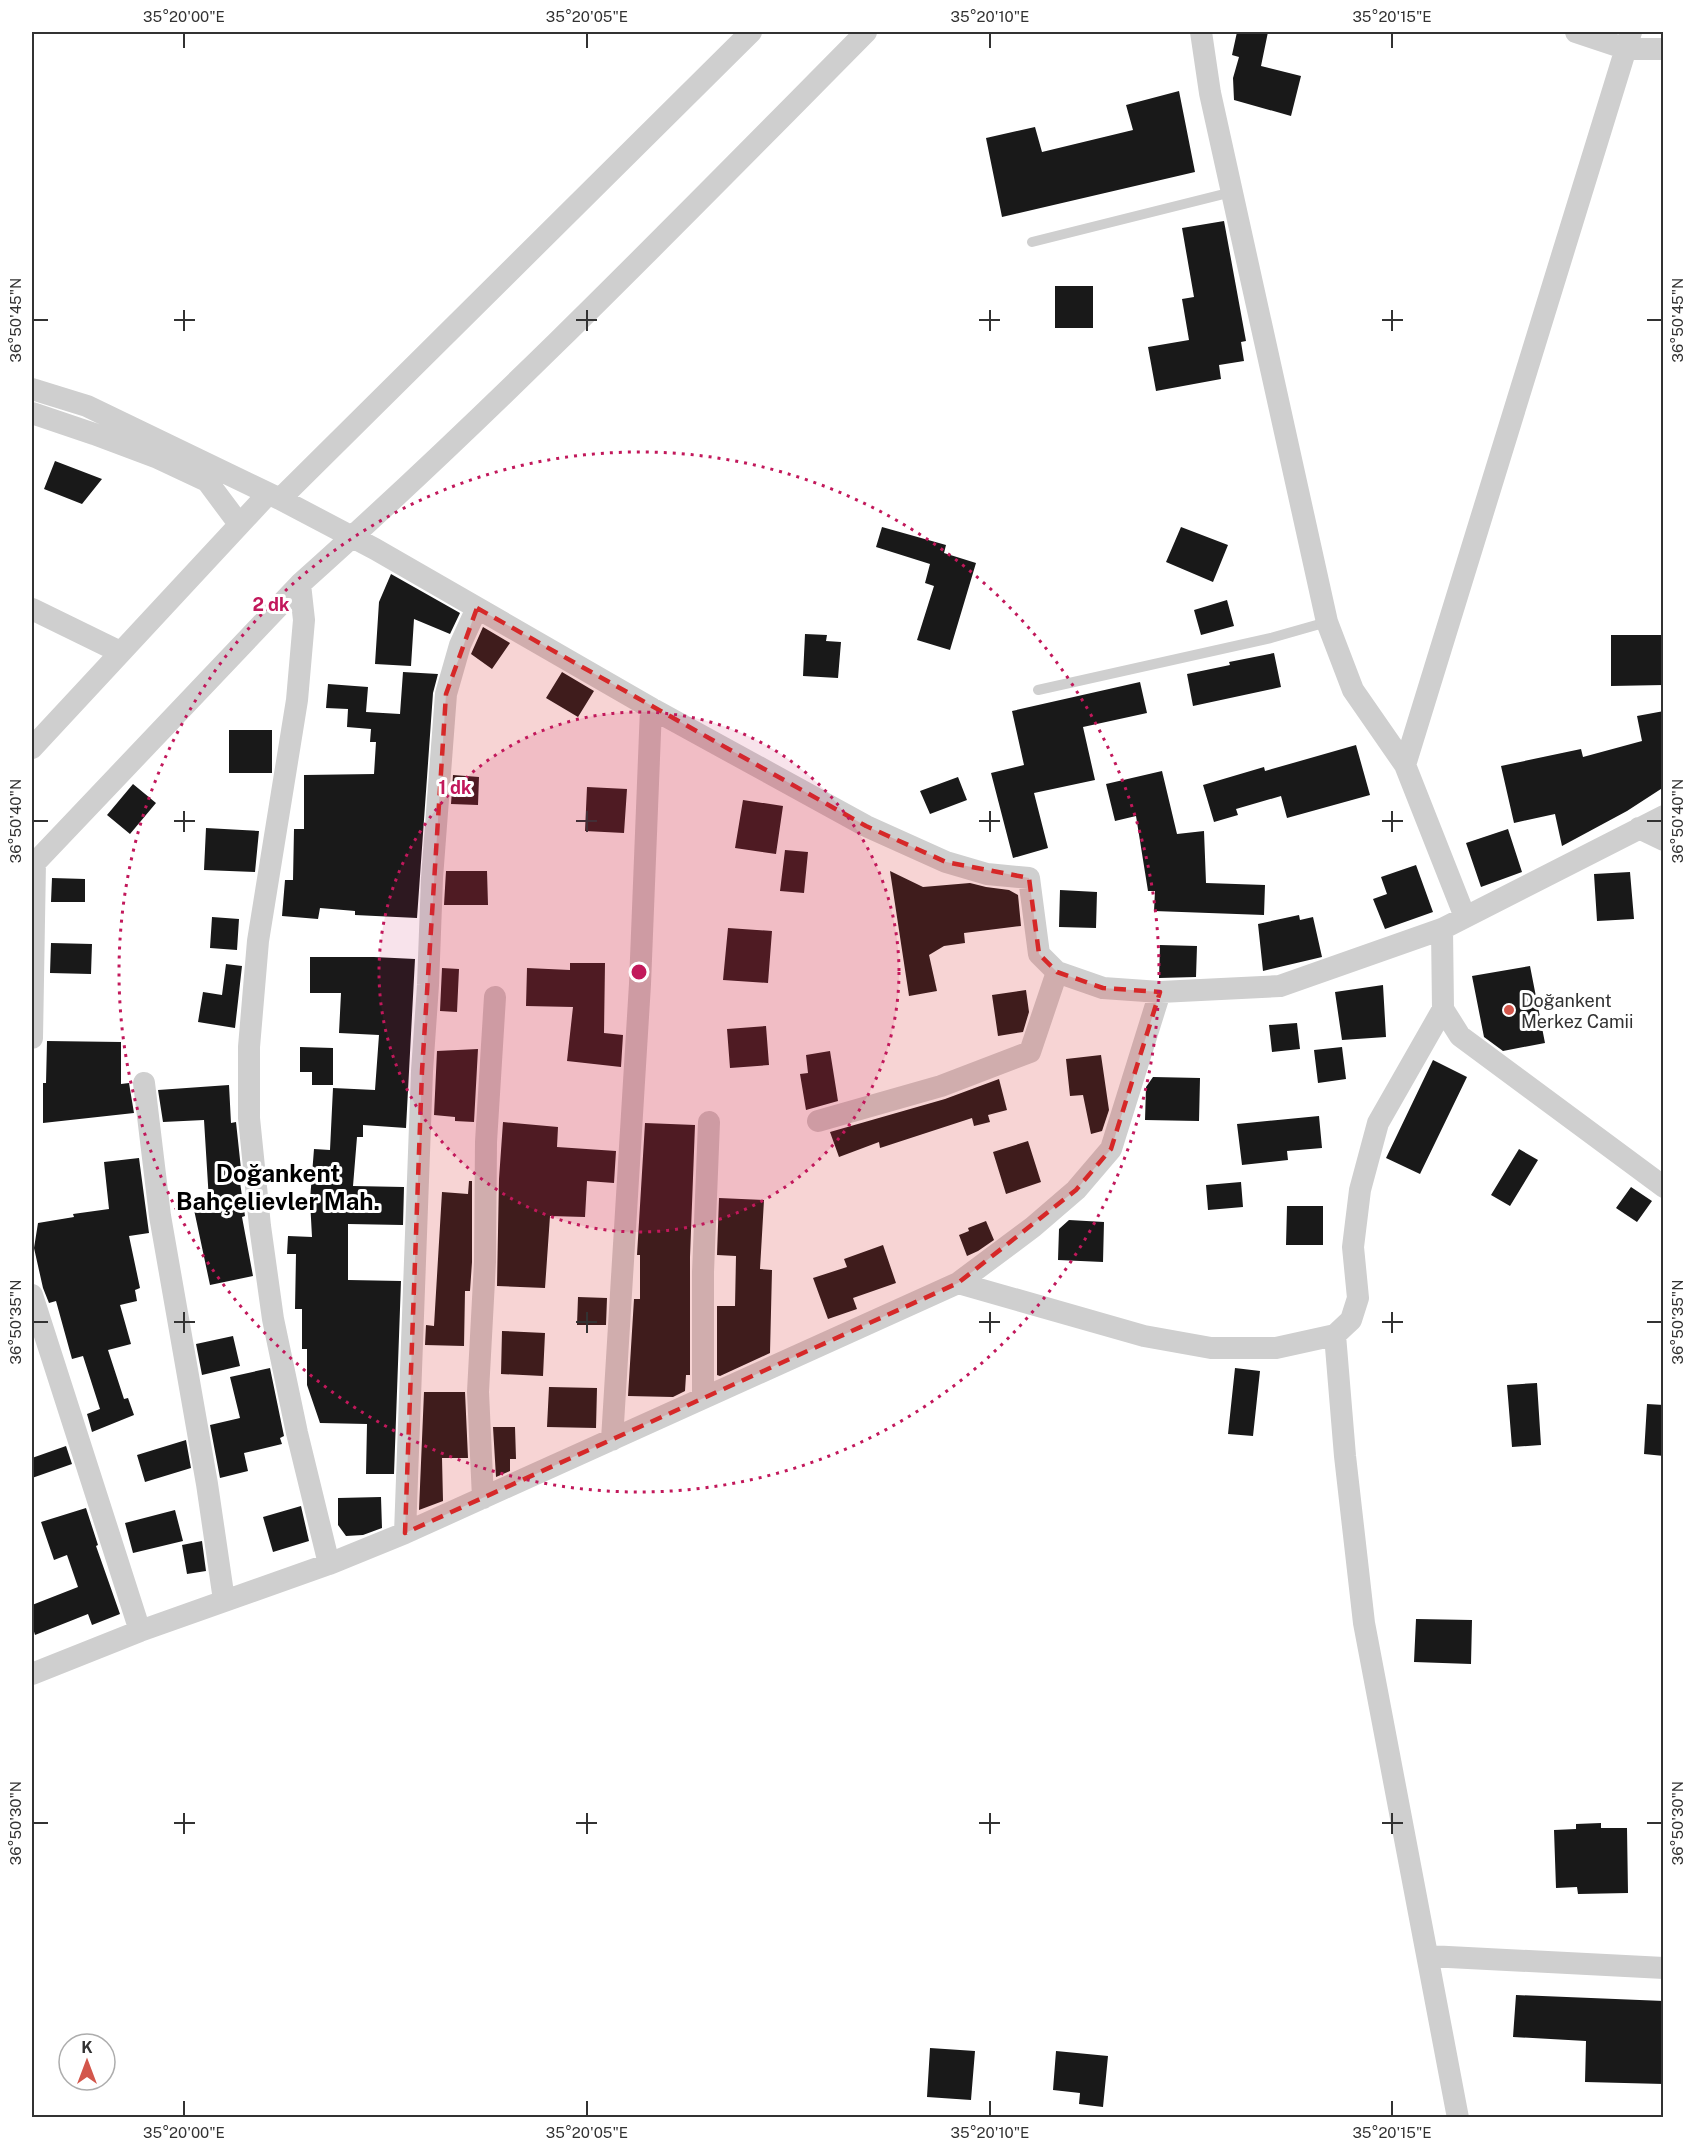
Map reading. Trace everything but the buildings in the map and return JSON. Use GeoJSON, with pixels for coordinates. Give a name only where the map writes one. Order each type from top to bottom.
{"type":"FeatureCollection","features":[{"type":"Feature","properties":{"kind":"street"},"geometry":{"type":"LineString","coordinates":[[32,748],[239,524],[274,497],[751,32]]}},
{"type":"Feature","properties":{"kind":"street"},"geometry":{"type":"LineString","coordinates":[[32,1038],[33,864],[300,584],[544,354],[866,32]]}},
{"type":"Feature","properties":{"kind":"street"},"geometry":{"type":"LineString","coordinates":[[1201,32],[1210,93],[1327,622],[1353,690],[1405,765],[1465,917]]}},
{"type":"Feature","properties":{"kind":"street"},"geometry":{"type":"LineString","coordinates":[[1576,32],[1629,40],[1664,49]]}},
{"type":"Feature","properties":{"kind":"street"},"geometry":{"type":"LineString","coordinates":[[1405,765],[1629,40]]}},
{"type":"Feature","properties":{"kind":"street"},"geometry":{"type":"LineString","coordinates":[[32,389],[87,406],[352,537],[651,708],[866,826],[946,862],[987,874],[1029,878],[1039,954],[1058,972],[1103,988],[1160,992],[1280,986],[1442,929],[1664,816]]}},
{"type":"Feature","properties":{"kind":"street"},"geometry":{"type":"LineString","coordinates":[[32,413],[147,454],[207,481],[239,524]]}},
{"type":"Feature","properties":{"kind":"street"},"geometry":{"type":"LineString","coordinates":[[300,584],[304,620],[297,700],[258,941],[249,1047],[249,1118],[260,1226],[273,1319],[297,1433],[329,1564]]}},
{"type":"Feature","properties":{"kind":"street"},"geometry":{"type":"LineString","coordinates":[[405,1533],[422,1071],[432,878],[446,694],[460,645],[477,608]]}},
{"type":"Feature","properties":{"kind":"street"},"geometry":{"type":"LineString","coordinates":[[33,612],[120,652]]}},
{"type":"Feature","properties":{"kind":"street"},"geometry":{"type":"LineString","coordinates":[[612,1440],[640,984],[651,708]]}},
{"type":"Feature","properties":{"kind":"street"},"geometry":{"type":"LineString","coordinates":[[1639,828],[1664,840]]}},
{"type":"Feature","properties":{"kind":"street"},"geometry":{"type":"LineString","coordinates":[[958,1283],[1144,1336],[1210,1348],[1276,1348],[1335,1335],[1351,1320],[1358,1298],[1353,1246],[1360,1190],[1378,1123],[1443,1009],[1442,929]]}},
{"type":"Feature","properties":{"kind":"street"},"geometry":{"type":"LineString","coordinates":[[818,1121],[941,1086],[1030,1052],[1058,972]]}},
{"type":"Feature","properties":{"kind":"street"},"geometry":{"type":"LineString","coordinates":[[32,1674],[140,1631],[329,1564],[405,1533],[958,1283],[1033,1227],[1076,1190],[1110,1149],[1160,992]]}},
{"type":"Feature","properties":{"kind":"street"},"geometry":{"type":"LineString","coordinates":[[483,1498],[478,1392],[485,1262],[486,1142],[495,997]]}},
{"type":"Feature","properties":{"kind":"street"},"geometry":{"type":"LineString","coordinates":[[1443,1009],[1460,1036],[1664,1187]]}},
{"type":"Feature","properties":{"kind":"street"},"geometry":{"type":"LineString","coordinates":[[144,1083],[160,1216],[207,1484],[224,1600]]}},
{"type":"Feature","properties":{"kind":"street"},"geometry":{"type":"LineString","coordinates":[[704,1398],[704,1272],[709,1122]]}},
{"type":"Feature","properties":{"kind":"street"},"geometry":{"type":"LineString","coordinates":[[32,1295],[140,1631]]}},
{"type":"Feature","properties":{"kind":"street"},"geometry":{"type":"LineString","coordinates":[[1335,1335],[1345,1456],[1365,1623],[1458,2118]]}},
{"type":"Feature","properties":{"kind":"street"},"geometry":{"type":"LineString","coordinates":[[1429,1956],[1664,1968]]}},
{"type":"Feature","properties":{"kind":"lane"},"geometry":{"type":"LineString","coordinates":[[1032,242],[1232,192]]}},
{"type":"Feature","properties":{"kind":"lane"},"geometry":{"type":"LineString","coordinates":[[1038,690],[1271,638],[1327,622]]}},
{"type":"Feature","properties":{"kind":"highlighted area"},"geometry":{"type":"Polygon","coordinates":[[[477,608],[866,826],[946,862],[1029,878],[1039,954],[1057,972],[1103,988],[1160,992],[1111,1149],[1076,1190],[958,1283],[405,1533],[422,1071],[446,694],[477,608]]]}},
{"type":"Feature","properties":{"kind":"place","name":"Doğankent Merkez Camii"},"geometry":{"type":"Point","coordinates":[1509,1010]}},
{"type":"Feature","properties":{"kind":"district","name":"Doğankent Bahçelievler Mah."},"geometry":{"type":"Point","coordinates":[278,1187]}}]}
